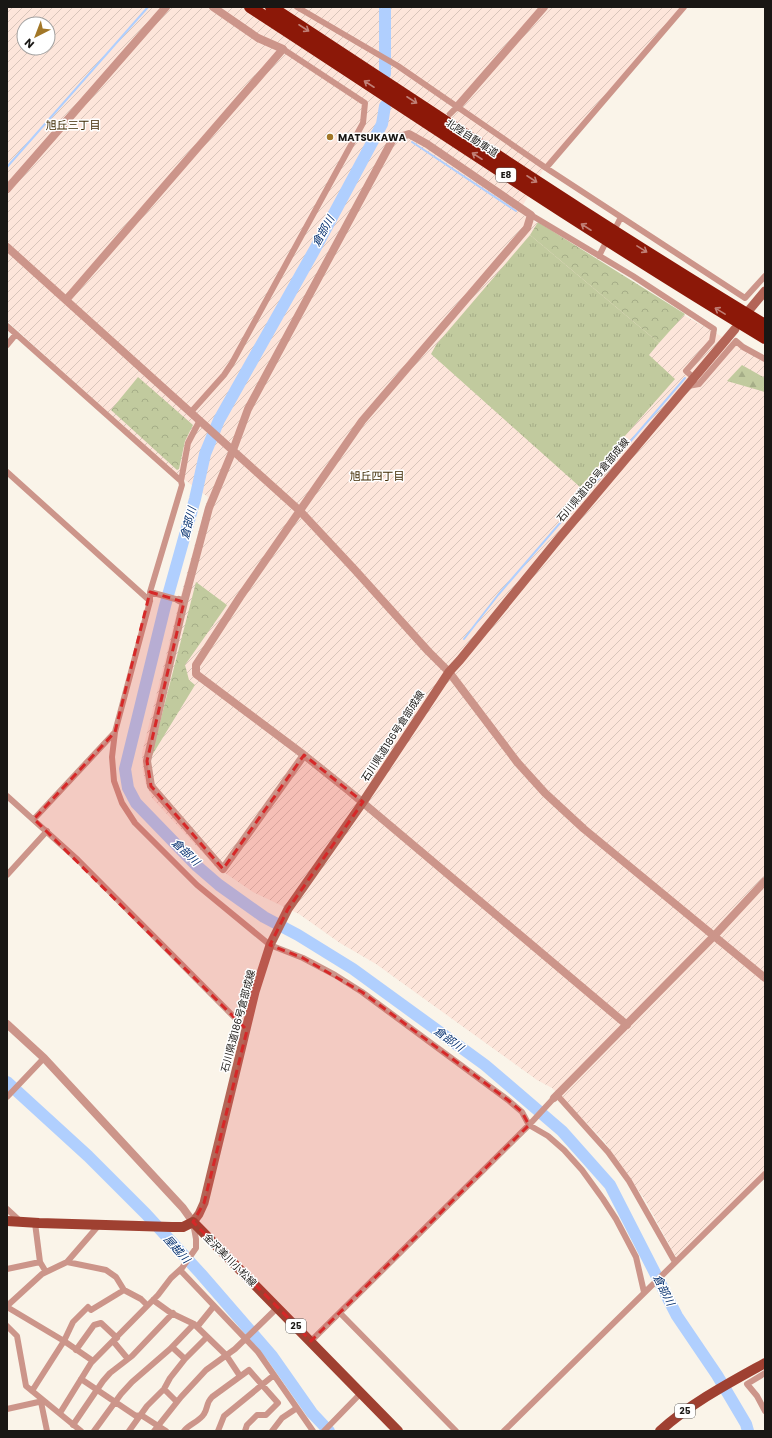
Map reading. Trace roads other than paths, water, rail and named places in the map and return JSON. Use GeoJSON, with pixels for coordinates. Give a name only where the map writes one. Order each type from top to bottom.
{"type":"FeatureCollection","features":[{"type":"Feature","properties":{"kind":"highway","name":"北陸自動車道"},"geometry":{"type":"LineString","coordinates":[[250,7],[534,193],[765,338]]}},
{"type":"Feature","properties":{"kind":"highway","name":"北陸自動車道"},"geometry":{"type":"LineString","coordinates":[[271,7],[566,200],[706,290],[765,325]]}},
{"type":"Feature","properties":{"kind":"main road"},"geometry":{"type":"LineString","coordinates":[[750,309],[765,291]]}},
{"type":"Feature","properties":{"kind":"main road","name":"石川県道186号倉部成線"},"geometry":{"type":"LineString","coordinates":[[192,1222],[199,1214],[204,1203],[255,992],[271,943],[288,909],[363,802],[449,672],[560,537],[735,329]]}},
{"type":"Feature","properties":{"kind":"main road"},"geometry":{"type":"LineString","coordinates":[[7,1221],[172,1227],[183,1226],[192,1222]]}},
{"type":"Feature","properties":{"kind":"main road","name":"金沢美川小松線"},"geometry":{"type":"LineString","coordinates":[[192,1222],[311,1341],[398,1431]]}},
{"type":"Feature","properties":{"kind":"main road","name":"25"},"geometry":{"type":"LineString","coordinates":[[660,1431],[675,1418],[711,1394],[736,1379],[764,1367]]}},
{"type":"Feature","properties":{"kind":"street"},"geometry":{"type":"LineString","coordinates":[[7,189],[166,7]]}},
{"type":"Feature","properties":{"kind":"street"},"geometry":{"type":"LineString","coordinates":[[297,7],[398,66],[546,168],[746,298],[765,276]]}},
{"type":"Feature","properties":{"kind":"street"},"geometry":{"type":"LineString","coordinates":[[546,168],[684,7]]}},
{"type":"Feature","properties":{"kind":"street"},"geometry":{"type":"LineString","coordinates":[[190,412],[224,375],[232,363],[363,123],[364,103],[283,49],[258,38],[217,8]]}},
{"type":"Feature","properties":{"kind":"street"},"geometry":{"type":"LineString","coordinates":[[450,114],[539,9]]}},
{"type":"Feature","properties":{"kind":"street"},"geometry":{"type":"LineString","coordinates":[[66,300],[283,49]]}},
{"type":"Feature","properties":{"kind":"street"},"geometry":{"type":"LineString","coordinates":[[304,754],[223,869],[151,786],[147,761],[182,601],[209,508],[248,409],[393,139],[409,134],[440,153],[531,215],[714,329],[712,341],[686,371],[691,382],[699,384],[736,341],[743,347],[765,359]]}},
{"type":"Feature","properties":{"kind":"street"},"geometry":{"type":"LineString","coordinates":[[531,215],[527,228],[362,421],[240,597],[196,665],[196,674],[304,754],[363,802],[627,1025]]}},
{"type":"Feature","properties":{"kind":"street"},"geometry":{"type":"LineString","coordinates":[[617,225],[621,217]]}},
{"type":"Feature","properties":{"kind":"street"},"geometry":{"type":"LineString","coordinates":[[599,256],[604,246]]}},
{"type":"Feature","properties":{"kind":"street"},"geometry":{"type":"LineString","coordinates":[[7,247],[300,511],[428,652],[449,672],[517,762],[545,793],[584,829],[765,978]]}},
{"type":"Feature","properties":{"kind":"street"},"geometry":{"type":"LineString","coordinates":[[7,326],[181,481]]}},
{"type":"Feature","properties":{"kind":"street"},"geometry":{"type":"LineString","coordinates":[[7,345],[16,334]]}},
{"type":"Feature","properties":{"kind":"street"},"geometry":{"type":"LineString","coordinates":[[203,423],[188,443],[181,481],[182,484],[115,732],[112,757],[114,781],[122,803],[135,823],[197,885],[256,935],[329,971],[362,992],[508,1100],[522,1112],[531,1123],[564,1150],[582,1170],[616,1219],[636,1257],[645,1291]]}},
{"type":"Feature","properties":{"kind":"street"},"geometry":{"type":"LineString","coordinates":[[7,472],[150,601]]}},
{"type":"Feature","properties":{"kind":"street"},"geometry":{"type":"LineString","coordinates":[[153,593],[182,601]]}},
{"type":"Feature","properties":{"kind":"street"},"geometry":{"type":"LineString","coordinates":[[34,819],[115,732]]}},
{"type":"Feature","properties":{"kind":"street"},"geometry":{"type":"LineString","coordinates":[[7,796],[78,860],[247,1030]]}},
{"type":"Feature","properties":{"kind":"street"},"geometry":{"type":"LineString","coordinates":[[7,875],[47,831]]}},
{"type":"Feature","properties":{"kind":"street"},"geometry":{"type":"LineString","coordinates":[[311,1341],[531,1123],[555,1096],[714,936],[765,880]]}},
{"type":"Feature","properties":{"kind":"street"},"geometry":{"type":"LineString","coordinates":[[7,1024],[44,1058],[183,1208],[192,1222],[196,1239],[196,1248],[181,1269],[171,1278],[158,1295],[93,1361],[60,1413]]}},
{"type":"Feature","properties":{"kind":"street"},"geometry":{"type":"LineString","coordinates":[[8,1097],[44,1058]]}},
{"type":"Feature","properties":{"kind":"street"},"geometry":{"type":"LineString","coordinates":[[555,1096],[608,1152],[629,1181],[675,1262]]}},
{"type":"Feature","properties":{"kind":"street"},"geometry":{"type":"LineString","coordinates":[[504,1431],[765,1174]]}},
{"type":"Feature","properties":{"kind":"street"},"geometry":{"type":"LineString","coordinates":[[7,1209],[20,1221]]}},
{"type":"Feature","properties":{"kind":"street"},"geometry":{"type":"LineString","coordinates":[[35,1223],[40,1262],[46,1272]]}},
{"type":"Feature","properties":{"kind":"street"},"geometry":{"type":"LineString","coordinates":[[93,1361],[64,1341],[7,1306],[42,1274],[67,1262],[99,1224]]}},
{"type":"Feature","properties":{"kind":"street"},"geometry":{"type":"LineString","coordinates":[[7,1270],[40,1262]]}},
{"type":"Feature","properties":{"kind":"street"},"geometry":{"type":"LineString","coordinates":[[67,1262],[106,1270],[116,1277],[124,1290],[142,1300],[147,1305]]}},
{"type":"Feature","properties":{"kind":"street"},"geometry":{"type":"LineString","coordinates":[[181,1269],[258,1352],[313,1431]]}},
{"type":"Feature","properties":{"kind":"street"},"geometry":{"type":"LineString","coordinates":[[32,1391],[64,1341],[74,1322],[88,1307],[91,1310],[124,1290]]}},
{"type":"Feature","properties":{"kind":"street"},"geometry":{"type":"LineString","coordinates":[[153,1300],[173,1314],[195,1326],[226,1355],[240,1376]]}},
{"type":"Feature","properties":{"kind":"street"},"geometry":{"type":"LineString","coordinates":[[94,1431],[132,1382],[195,1326],[214,1306]]}},
{"type":"Feature","properties":{"kind":"street"},"geometry":{"type":"LineString","coordinates":[[156,1429],[177,1402],[206,1370],[235,1349],[277,1308]]}},
{"type":"Feature","properties":{"kind":"street"},"geometry":{"type":"LineString","coordinates":[[340,1313],[456,1431]]}},
{"type":"Feature","properties":{"kind":"street"},"geometry":{"type":"LineString","coordinates":[[73,1425],[97,1389],[110,1373],[128,1359],[173,1314]]}},
{"type":"Feature","properties":{"kind":"street"},"geometry":{"type":"LineString","coordinates":[[76,1350],[94,1325],[100,1323],[115,1339],[128,1359]]}},
{"type":"Feature","properties":{"kind":"street"},"geometry":{"type":"LineString","coordinates":[[7,1326],[17,1336],[26,1386],[42,1402],[60,1413],[81,1431]]}},
{"type":"Feature","properties":{"kind":"street"},"geometry":{"type":"LineString","coordinates":[[129,1431],[164,1389],[170,1378],[185,1359],[207,1337]]}},
{"type":"Feature","properties":{"kind":"street"},"geometry":{"type":"LineString","coordinates":[[172,1347],[185,1359]]}},
{"type":"Feature","properties":{"kind":"street"},"geometry":{"type":"LineString","coordinates":[[764,1367],[747,1384],[757,1396],[765,1411]]}},
{"type":"Feature","properties":{"kind":"street"},"geometry":{"type":"LineString","coordinates":[[184,1431],[187,1426],[196,1422],[205,1413],[208,1402],[212,1397],[249,1370],[278,1403],[266,1415],[257,1415],[247,1426],[245,1431]]}},
{"type":"Feature","properties":{"kind":"street"},"geometry":{"type":"LineString","coordinates":[[218,1431],[224,1416],[274,1375]]}},
{"type":"Feature","properties":{"kind":"street"},"geometry":{"type":"LineString","coordinates":[[81,1379],[136,1416],[141,1415],[156,1429],[166,1431]]}},
{"type":"Feature","properties":{"kind":"street"},"geometry":{"type":"LineString","coordinates":[[164,1389],[177,1402]]}},
{"type":"Feature","properties":{"kind":"street"},"geometry":{"type":"LineString","coordinates":[[324,1431],[361,1393]]}},
{"type":"Feature","properties":{"kind":"street"},"geometry":{"type":"LineString","coordinates":[[7,1409],[42,1402]]}},
{"type":"Feature","properties":{"kind":"street"},"geometry":{"type":"LineString","coordinates":[[42,1402],[47,1431]]}},
{"type":"Feature","properties":{"kind":"street"},"geometry":{"type":"LineString","coordinates":[[272,1431],[282,1418],[297,1408]]}},
{"type":"Feature","properties":{"kind":"waterway"},"geometry":{"type":"LineString","coordinates":[[7,167],[148,7]]}},
{"type":"Feature","properties":{"kind":"waterway","name":"倉部川"},"geometry":{"type":"LineString","coordinates":[[385,7],[385,74]]}},
{"type":"Feature","properties":{"kind":"waterway","name":"倉部川"},"geometry":{"type":"LineString","coordinates":[[385,106],[382,124],[315,249],[219,420],[205,454],[195,499],[165,606],[125,769],[128,788],[136,803],[197,866],[219,885],[264,917],[298,935],[353,969],[485,1065],[562,1131],[610,1185],[677,1316],[717,1375],[746,1424],[748,1431]]}},
{"type":"Feature","properties":{"kind":"waterway"},"geometry":{"type":"LineString","coordinates":[[412,142],[516,211]]}},
{"type":"Feature","properties":{"kind":"waterway"},"geometry":{"type":"LineString","coordinates":[[464,639],[498,595],[685,378]]}},
{"type":"Feature","properties":{"kind":"waterway","name":"屋越川"},"geometry":{"type":"LineString","coordinates":[[7,1082],[88,1156],[146,1214],[201,1274],[272,1356],[312,1413],[329,1431]]}},
{"type":"Feature","properties":{"kind":"place","name":"MATSUKAWA"},"geometry":{"type":"Point","coordinates":[330,137]}},
{"type":"Feature","properties":{"kind":"district","name":"旭丘三丁目"},"geometry":{"type":"Point","coordinates":[73,125]}},
{"type":"Feature","properties":{"kind":"district","name":"旭丘四丁目"},"geometry":{"type":"Point","coordinates":[377,476]}}]}
